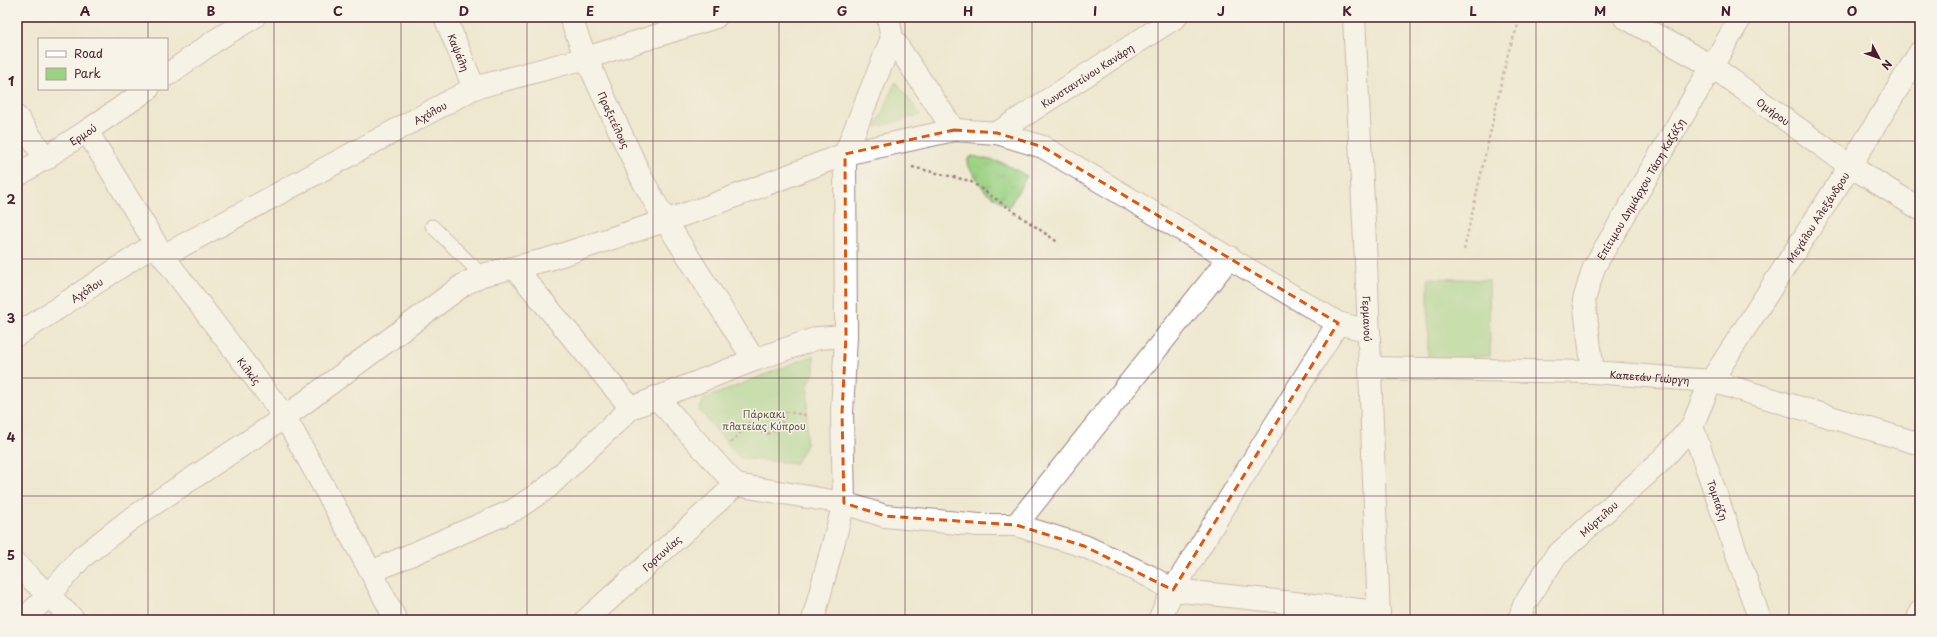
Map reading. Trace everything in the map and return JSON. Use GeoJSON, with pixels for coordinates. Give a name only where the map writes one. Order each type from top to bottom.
{"type":"FeatureCollection","features":[{"type":"Feature","properties":{"kind":"street"},"geometry":{"type":"LineString","coordinates":[[168,74],[254,17]]}},
{"type":"Feature","properties":{"kind":"street","name":"Καψάλη"},"geometry":{"type":"LineString","coordinates":[[445,17],[474,88]]}},
{"type":"Feature","properties":{"kind":"street","name":"Πραξιτέλους"},"geometry":{"type":"LineString","coordinates":[[570,17],[586,58],[642,179],[665,220],[754,360]]}},
{"type":"Feature","properties":{"kind":"street","name":"Αχόλου"},"geometry":{"type":"LineString","coordinates":[[17,335],[159,250],[474,88],[586,58],[716,17]]}},
{"type":"Feature","properties":{"kind":"street"},"geometry":{"type":"LineString","coordinates":[[888,17],[892,38],[954,130]]}},
{"type":"Feature","properties":{"kind":"street","name":"Κωνσταντίνου Κανάρη"},"geometry":{"type":"LineString","coordinates":[[997,133],[1176,17]]}},
{"type":"Feature","properties":{"kind":"street","name":"Γερμανού"},"geometry":{"type":"LineString","coordinates":[[1354,17],[1369,331],[1379,616]]}},
{"type":"Feature","properties":{"kind":"street","name":"Ομήρου"},"geometry":{"type":"LineString","coordinates":[[1624,17],[1713,67],[1850,166],[1920,210]]}},
{"type":"Feature","properties":{"kind":"street","name":"Επίτιμου Δημάρχου Τάση Καζάζη"},"geometry":{"type":"LineString","coordinates":[[1593,372],[1584,300],[1594,267],[1713,67],[1741,17]]}},
{"type":"Feature","properties":{"kind":"street"},"geometry":{"type":"LineString","coordinates":[[813,620],[844,503],[842,414],[846,336],[845,154],[892,38]]}},
{"type":"Feature","properties":{"kind":"street","name":"Μεγάλου Αλεξάνδρου"},"geometry":{"type":"LineString","coordinates":[[1711,381],[1850,166],[1920,52]]}},
{"type":"Feature","properties":{"kind":"street","name":"Ερμού"},"geometry":{"type":"LineString","coordinates":[[17,176],[46,159],[147,90]]}},
{"type":"Feature","properties":{"kind":"street"},"geometry":{"type":"LineString","coordinates":[[17,116],[46,159]]}},
{"type":"Feature","properties":{"kind":"street"},"geometry":{"type":"LineString","coordinates":[[23,620],[49,595],[81,558],[128,521],[285,418],[463,285],[482,275],[549,259],[707,207],[845,154],[954,130],[997,133],[1043,147],[1230,257],[1338,323],[1369,331]]}},
{"type":"Feature","properties":{"kind":"street","name":"Κιλκίς"},"geometry":{"type":"LineString","coordinates":[[88,131],[159,250],[285,418],[371,572],[396,620]]}},
{"type":"Feature","properties":{"kind":"street"},"geometry":{"type":"LineString","coordinates":[[1016,525],[1230,257]]}},
{"type":"Feature","properties":{"kind":"street"},"geometry":{"type":"LineString","coordinates":[[515,268],[631,408]]}},
{"type":"Feature","properties":{"kind":"street"},"geometry":{"type":"LineString","coordinates":[[1159,620],[1173,590],[1338,323]]}},
{"type":"Feature","properties":{"kind":"street"},"geometry":{"type":"LineString","coordinates":[[371,572],[514,510],[546,488],[631,408],[754,360],[818,338],[846,336]]}},
{"type":"Feature","properties":{"kind":"street","name":"Καπετάν Γιώργη"},"geometry":{"type":"LineString","coordinates":[[1370,368],[1593,372],[1711,381],[1920,444]]}},
{"type":"Feature","properties":{"kind":"street"},"geometry":{"type":"LineString","coordinates":[[1692,426],[1711,381]]}},
{"type":"Feature","properties":{"kind":"street"},"geometry":{"type":"LineString","coordinates":[[656,397],[736,485],[844,503],[885,516],[979,525],[1016,525],[1084,546],[1149,576],[1173,590],[1379,616]]}},
{"type":"Feature","properties":{"kind":"street","name":"Μύρτιλου"},"geometry":{"type":"LineString","coordinates":[[1519,620],[1524,605],[1555,558],[1660,462],[1692,426]]}},
{"type":"Feature","properties":{"kind":"street","name":"Τομπάζη"},"geometry":{"type":"LineString","coordinates":[[1692,426],[1760,620]]}},
{"type":"Feature","properties":{"kind":"street","name":"Γορτυνίας"},"geometry":{"type":"LineString","coordinates":[[586,620],[736,485]]}},
{"type":"Feature","properties":{"kind":"street"},"geometry":{"type":"LineString","coordinates":[[17,565],[74,620]]}},
{"type":"Feature","properties":{"kind":"street"},"geometry":{"type":"LineString","coordinates":[[1918,620],[1920,612]]}},
{"type":"Feature","properties":{"kind":"lane"},"geometry":{"type":"LineString","coordinates":[[432,226],[482,275]]}},
{"type":"Feature","properties":{"kind":"path"},"geometry":{"type":"LineString","coordinates":[[1464,250],[1508,53],[1521,17]]}},
{"type":"Feature","properties":{"kind":"path"},"geometry":{"type":"LineString","coordinates":[[910,167],[970,181],[1059,243]]}},
{"type":"Feature","properties":{"kind":"path"},"geometry":{"type":"LineString","coordinates":[[729,445],[749,423],[758,431],[767,434],[776,431],[783,422],[786,412],[806,415]]}},
{"type":"Feature","properties":{"kind":"highlighted area"},"geometry":{"type":"Polygon","coordinates":[[[954,130],[997,133],[1043,147],[1338,323],[1173,590],[1084,546],[1016,525],[885,516],[844,503],[842,413],[846,336],[845,154],[954,130]]]}},
{"type":"Feature","properties":{"kind":"green space"},"geometry":{"type":"Polygon","coordinates":[[[896,81],[920,115],[876,127],[896,81]]]}},
{"type":"Feature","properties":{"kind":"green space"},"geometry":{"type":"Polygon","coordinates":[[[972,156],[1003,163],[1027,176],[1009,207],[985,191],[967,164],[968,159],[972,156]]]}},
{"type":"Feature","properties":{"kind":"green space"},"geometry":{"type":"Polygon","coordinates":[[[1428,278],[1489,280],[1490,356],[1428,360],[1428,278]]]}},
{"type":"Feature","properties":{"kind":"green space","name":"Πάρκακι πλατείας Κύπρου"},"geometry":{"type":"Polygon","coordinates":[[[814,355],[814,372],[808,385],[806,445],[795,464],[740,458],[699,410],[704,399],[814,355]]]}}]}
